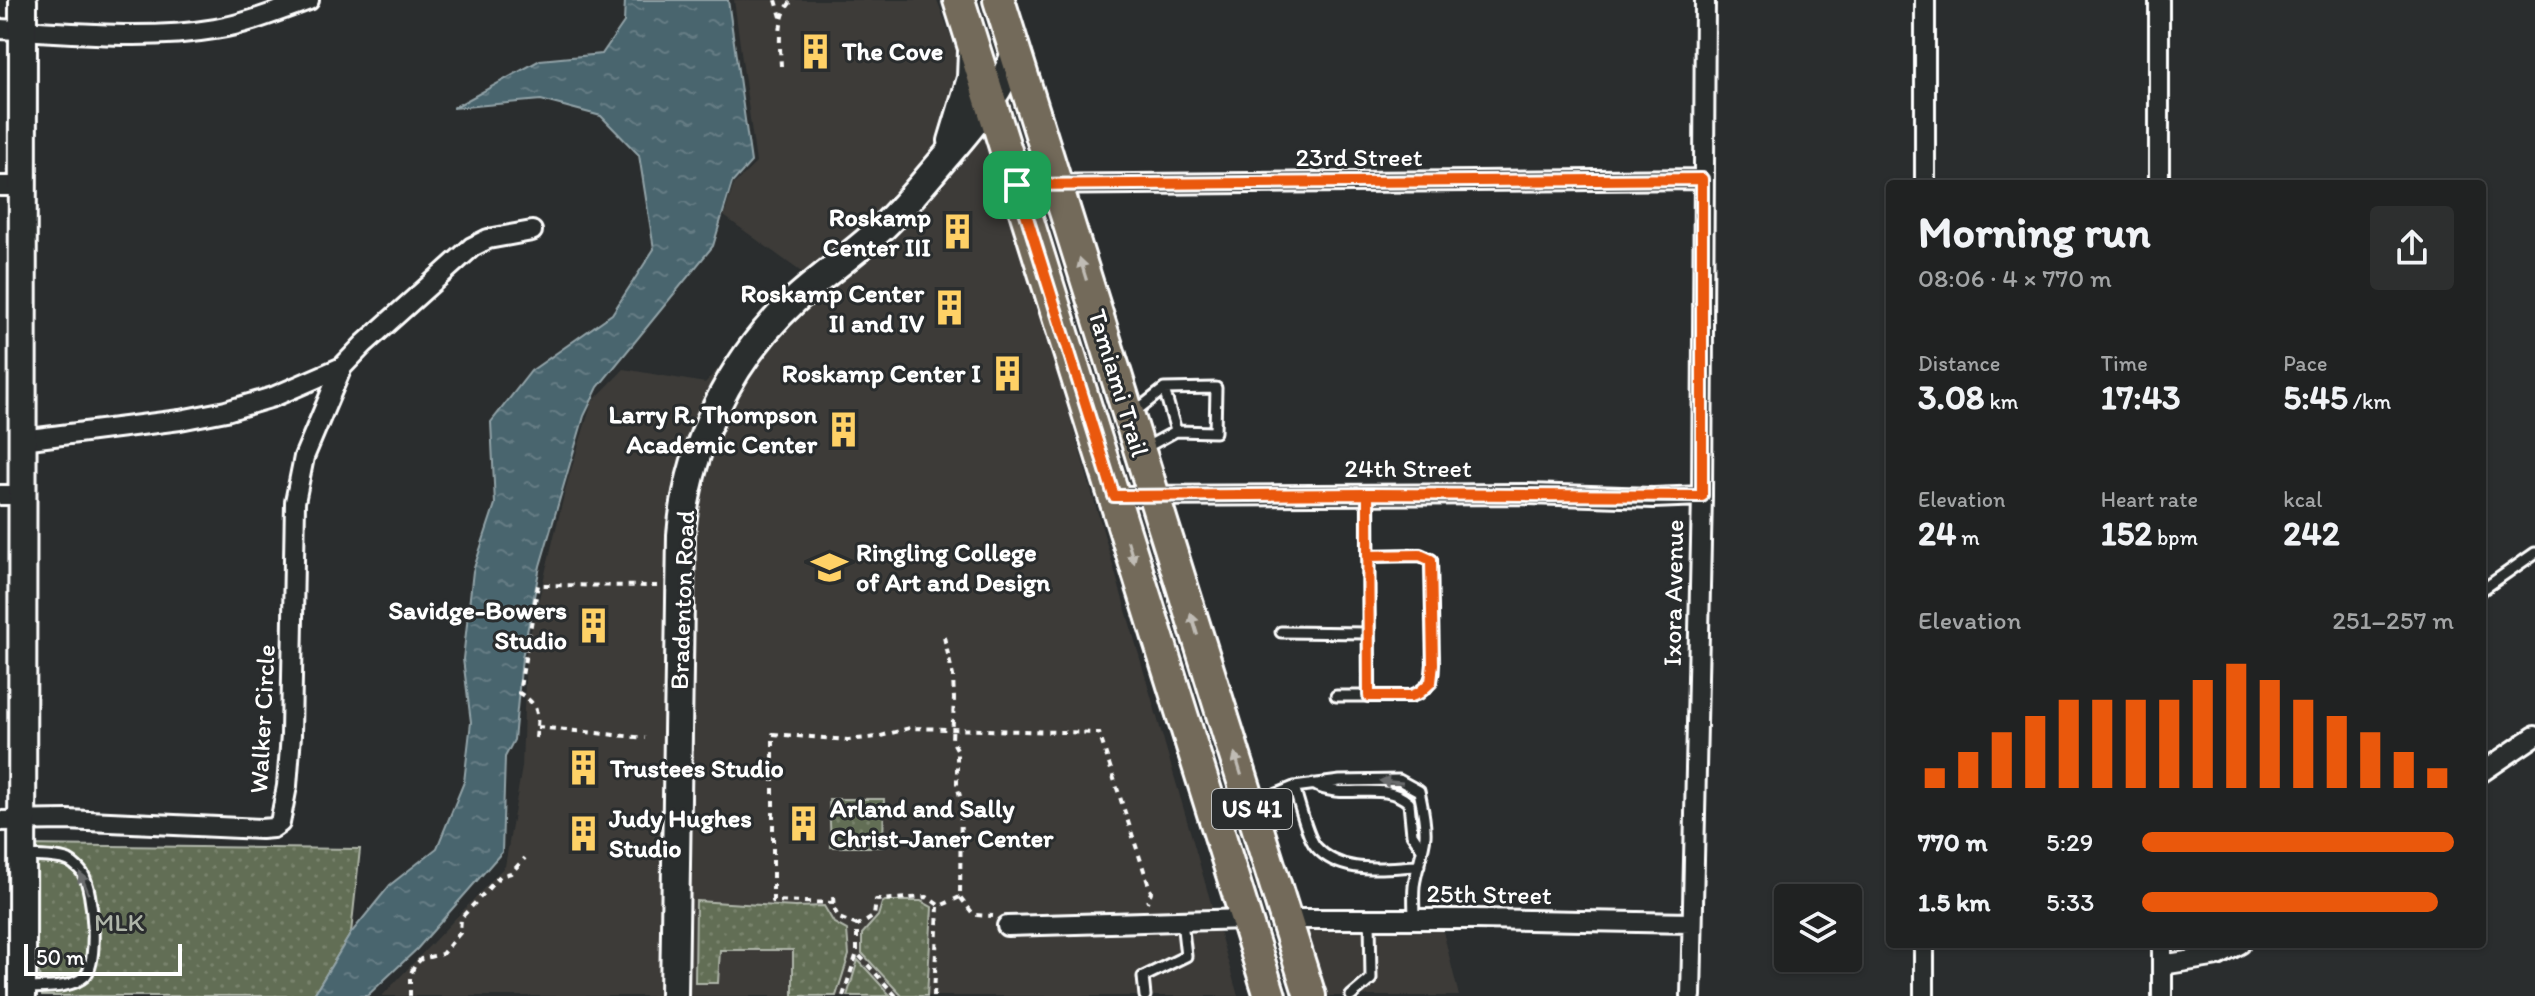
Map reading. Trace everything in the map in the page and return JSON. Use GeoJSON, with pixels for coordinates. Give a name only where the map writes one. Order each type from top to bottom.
{"type":"FeatureCollection","features":[{"type":"Feature","properties":{"kind":"main road","name":"Tamiami Trail"},"geometry":{"type":"LineString","coordinates":[[959,0],[1270,996]]}},
{"type":"Feature","properties":{"kind":"main road","name":"Tamiami Trail"},"geometry":{"type":"LineString","coordinates":[[999,0],[1310,996]]}},
{"type":"Feature","properties":{"kind":"main road"},"geometry":{"type":"LineString","coordinates":[[1224,849],[1261,904],[1286,919]]}},
{"type":"Feature","properties":{"kind":"main road"},"geometry":{"type":"LineString","coordinates":[[1246,919],[1275,946],[1286,967],[1310,996]]}},
{"type":"Feature","properties":{"kind":"street"},"geometry":{"type":"LineString","coordinates":[[22,992],[24,856],[12,821],[21,798],[11,495],[22,440],[12,186],[12,30],[23,0]]}},
{"type":"Feature","properties":{"kind":"street"},"geometry":{"type":"LineString","coordinates":[[12,30],[194,32],[247,22],[309,0]]}},
{"type":"Feature","properties":{"kind":"street","name":"Ixora Avenue"},"geometry":{"type":"LineString","coordinates":[[1691,996],[1702,496],[1705,0]]}},
{"type":"Feature","properties":{"kind":"street"},"geometry":{"type":"LineString","coordinates":[[1925,0],[1925,180]]}},
{"type":"Feature","properties":{"kind":"street"},"geometry":{"type":"LineString","coordinates":[[2159,0],[2159,180]]}},
{"type":"Feature","properties":{"kind":"street","name":"Bradenton Road"},"geometry":{"type":"LineString","coordinates":[[945,157],[971,78],[973,43]]}},
{"type":"Feature","properties":{"kind":"street","name":"Bradenton Road"},"geometry":{"type":"LineString","coordinates":[[674,996],[681,535],[687,490],[708,422],[743,360],[768,328],[795,300],[886,224],[992,103],[1007,77],[1015,53]]}},
{"type":"Feature","properties":{"kind":"street","name":"23rd Street"},"geometry":{"type":"LineString","coordinates":[[1017,185],[1702,179]]}},
{"type":"Feature","properties":{"kind":"street","name":"Walker Circle"},"geometry":{"type":"LineString","coordinates":[[22,440],[180,420],[273,397],[342,367],[472,247],[488,239],[532,231]]}},
{"type":"Feature","properties":{"kind":"street","name":"Walker Circle"},"geometry":{"type":"LineString","coordinates":[[12,821],[67,820],[261,829],[273,828],[280,823],[291,735],[295,502],[304,457],[342,367]]}},
{"type":"Feature","properties":{"kind":"street","name":"24th Street"},"geometry":{"type":"LineString","coordinates":[[1114,496],[1702,496]]}},
{"type":"Feature","properties":{"kind":"street"},"geometry":{"type":"LineString","coordinates":[[2486,769],[2535,736]]}},
{"type":"Feature","properties":{"kind":"street"},"geometry":{"type":"LineString","coordinates":[[1007,926],[1246,919]]}},
{"type":"Feature","properties":{"kind":"street","name":"25th Street"},"geometry":{"type":"LineString","coordinates":[[1286,919],[1691,923]]}},
{"type":"Feature","properties":{"kind":"street"},"geometry":{"type":"LineString","coordinates":[[1924,948],[1924,996]]}},
{"type":"Feature","properties":{"kind":"street"},"geometry":{"type":"LineString","coordinates":[[2162,948],[2162,996]]}},
{"type":"Feature","properties":{"kind":"street"},"geometry":{"type":"LineString","coordinates":[[2162,965],[2218,956],[2233,948]]}},
{"type":"Feature","properties":{"kind":"lane"},"geometry":{"type":"LineString","coordinates":[[1129,416],[1164,389],[1216,388],[1215,432],[1176,431],[1140,451]]}},
{"type":"Feature","properties":{"kind":"lane"},"geometry":{"type":"LineString","coordinates":[[1164,389],[1176,431]]}},
{"type":"Feature","properties":{"kind":"lane"},"geometry":{"type":"LineString","coordinates":[[1368,494],[1369,696]]}},
{"type":"Feature","properties":{"kind":"lane"},"geometry":{"type":"LineString","coordinates":[[2486,587],[2535,553]]}},
{"type":"Feature","properties":{"kind":"lane"},"geometry":{"type":"LineString","coordinates":[[1336,696],[1411,696],[1431,682],[1431,560],[1420,555],[1368,556]]}},
{"type":"Feature","properties":{"kind":"lane"},"geometry":{"type":"LineString","coordinates":[[1281,632],[1369,633]]}},
{"type":"Feature","properties":{"kind":"lane"},"geometry":{"type":"LineString","coordinates":[[1251,805],[1294,787],[1313,784],[1399,780],[1419,791],[1425,837],[1414,885],[1414,919]]}},
{"type":"Feature","properties":{"kind":"lane"},"geometry":{"type":"LineString","coordinates":[[1313,784],[1331,793],[1360,791],[1402,796],[1409,803],[1412,834],[1422,849]]}},
{"type":"Feature","properties":{"kind":"lane"},"geometry":{"type":"LineString","coordinates":[[1294,787],[1314,846],[1334,860],[1353,868],[1419,866]]}},
{"type":"Feature","properties":{"kind":"lane"},"geometry":{"type":"LineString","coordinates":[[22,992],[76,982],[88,974],[92,963],[93,926],[89,888],[83,873],[69,861],[24,856]]}},
{"type":"Feature","properties":{"kind":"lane"},"geometry":{"type":"LineString","coordinates":[[1351,996],[1371,979],[1370,919]]}},
{"type":"Feature","properties":{"kind":"lane"},"geometry":{"type":"LineString","coordinates":[[1145,996],[1143,977],[1186,956],[1182,921]]}},
{"type":"Feature","properties":{"kind":"path"},"geometry":{"type":"LineString","coordinates":[[776,0],[782,19],[781,66]]}},
{"type":"Feature","properties":{"kind":"path"},"geometry":{"type":"LineString","coordinates":[[782,19],[793,0]]}},
{"type":"Feature","properties":{"kind":"path"},"geometry":{"type":"LineString","coordinates":[[536,738],[538,713],[532,700],[519,693],[538,585],[668,586]]}},
{"type":"Feature","properties":{"kind":"path"},"geometry":{"type":"LineString","coordinates":[[944,637],[953,676],[952,740],[957,749],[957,785],[961,800],[960,897],[974,915],[999,917],[1007,926]]}},
{"type":"Feature","properties":{"kind":"path"},"geometry":{"type":"LineString","coordinates":[[537,727],[645,738]]}},
{"type":"Feature","properties":{"kind":"path"},"geometry":{"type":"LineString","coordinates":[[960,897],[944,905],[938,905],[927,897],[876,900],[874,916],[857,925],[839,918],[833,900],[773,901],[773,734],[848,740],[877,737],[910,728],[1099,733],[1151,892],[1143,911],[1148,912],[1147,922]]}},
{"type":"Feature","properties":{"kind":"path"},"geometry":{"type":"LineString","coordinates":[[410,996],[410,975],[415,965],[421,959],[442,954],[460,933],[461,918],[500,876],[511,873],[525,858]]}},
{"type":"Feature","properties":{"kind":"path"},"geometry":{"type":"LineString","coordinates":[[934,996],[938,905]]}},
{"type":"Feature","properties":{"kind":"path"},"geometry":{"type":"LineString","coordinates":[[843,996],[857,953],[857,925]]}},
{"type":"Feature","properties":{"kind":"path"},"geometry":{"type":"LineString","coordinates":[[857,953],[896,996]]}},
{"type":"Feature","properties":{"kind":"shaded area","name":"Ringling College of Art and Design"},"geometry":{"type":"Polygon","coordinates":[[[734,0],[937,0],[986,128],[1238,996],[382,996],[505,866],[522,767],[526,652],[567,483],[592,402],[624,369],[705,383],[804,274],[724,216],[734,184],[756,163],[734,0]]]}},
{"type":"Feature","properties":{"kind":"shaded area"},"geometry":{"type":"Polygon","coordinates":[[[1301,931],[1443,931],[1459,996],[1325,996],[1319,989],[1301,931]]]}},
{"type":"Feature","properties":{"kind":"green space"},"geometry":{"type":"Polygon","coordinates":[[[829,799],[884,799],[883,847],[831,847],[829,799]]]}},
{"type":"Feature","properties":{"kind":"green space","name":"MLK"},"geometry":{"type":"Polygon","coordinates":[[[23,845],[360,849],[351,933],[313,996],[42,996],[23,845]]]}},
{"type":"Feature","properties":{"kind":"green space"},"geometry":{"type":"Polygon","coordinates":[[[696,901],[824,906],[834,923],[847,930],[849,955],[836,996],[793,996],[793,950],[720,950],[718,983],[695,983],[696,901]]]}},
{"type":"Feature","properties":{"kind":"green space"},"geometry":{"type":"Polygon","coordinates":[[[885,901],[921,901],[932,907],[927,996],[902,996],[862,953],[862,934],[878,916],[885,901]]]}},
{"type":"Feature","properties":{"kind":"green space"},"geometry":{"type":"Polygon","coordinates":[[[858,960],[891,996],[847,996],[858,960]]]}},
{"type":"Feature","properties":{"kind":"water"},"geometry":{"type":"Polygon","coordinates":[[[625,0],[728,0],[751,162],[732,183],[713,246],[598,387],[584,416],[540,566],[522,658],[514,740],[505,757],[502,852],[417,949],[367,996],[313,996],[351,933],[390,885],[437,848],[464,782],[471,722],[463,659],[473,571],[495,504],[491,422],[531,371],[612,314],[654,249],[639,155],[601,116],[541,100],[453,108],[540,60],[602,54],[624,22],[625,0]]]}},
{"type":"Feature","properties":{"kind":"place","name":"The Cove"},"geometry":{"type":"Point","coordinates":[816,51]}},
{"type":"Feature","properties":{"kind":"place","name":"Roskamp Center III"},"geometry":{"type":"Point","coordinates":[957,232]}},
{"type":"Feature","properties":{"kind":"place","name":"Roskamp Center II and IV"},"geometry":{"type":"Point","coordinates":[950,308]}},
{"type":"Feature","properties":{"kind":"place","name":"Roskamp Center I"},"geometry":{"type":"Point","coordinates":[1007,373]}},
{"type":"Feature","properties":{"kind":"place","name":"Larry R. Thompson Academic Center"},"geometry":{"type":"Point","coordinates":[843,429]}},
{"type":"Feature","properties":{"kind":"place","name":"Ringling College of Art and Design"},"geometry":{"type":"Point","coordinates":[830,567]}},
{"type":"Feature","properties":{"kind":"place","name":"Savidge-Bowers Studio"},"geometry":{"type":"Point","coordinates":[593,625]}},
{"type":"Feature","properties":{"kind":"place","name":"Trustees Studio"},"geometry":{"type":"Point","coordinates":[584,768]}},
{"type":"Feature","properties":{"kind":"place","name":"Arland and Sally Christ-Janer Center"},"geometry":{"type":"Point","coordinates":[804,823]}},
{"type":"Feature","properties":{"kind":"place","name":"Judy Hughes Studio"},"geometry":{"type":"Point","coordinates":[583,833]}},
{"type":"Feature","properties":{"kind":"route"},"geometry":{"type":"LineString","coordinates":[[1017,185],[1114,496],[1368,494],[1368,556],[1420,555],[1431,560],[1431,682],[1411,696],[1369,696],[1369,633],[1368,556],[1368,494],[1702,496],[1702,179],[1017,185]]}}]}
